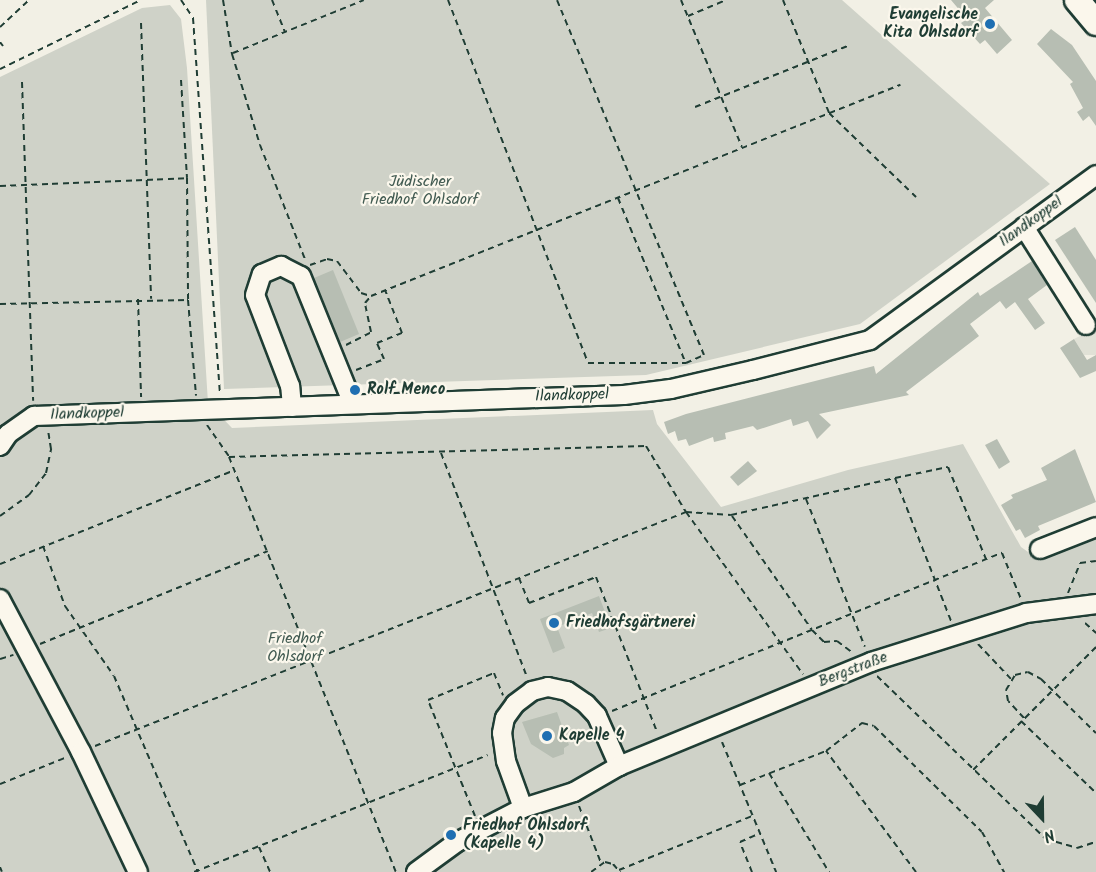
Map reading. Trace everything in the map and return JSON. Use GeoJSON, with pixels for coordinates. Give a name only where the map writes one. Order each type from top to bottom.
{"type":"FeatureCollection","features":[{"type":"Feature","properties":{"kind":"main road"},"geometry":{"type":"LineString","coordinates":[[1077,0],[1096,23]]}},
{"type":"Feature","properties":{"kind":"street","name":"Ilandkoppel"},"geometry":{"type":"LineString","coordinates":[[0,446],[8,434],[40,416],[652,392],[862,343],[881,334],[1096,175]]}},
{"type":"Feature","properties":{"kind":"street"},"geometry":{"type":"LineString","coordinates":[[1024,227],[1086,324]]}},
{"type":"Feature","properties":{"kind":"street"},"geometry":{"type":"LineString","coordinates":[[292,407],[290,386],[255,296],[262,274],[281,266],[301,276],[353,404]]}},
{"type":"Feature","properties":{"kind":"street"},"geometry":{"type":"LineString","coordinates":[[1040,549],[1096,526]]}},
{"type":"Feature","properties":{"kind":"street"},"geometry":{"type":"LineString","coordinates":[[0,599],[81,752],[138,872]]}},
{"type":"Feature","properties":{"kind":"street","name":"Bergstraße"},"geometry":{"type":"LineString","coordinates":[[416,872],[481,829],[523,808],[573,792],[619,766],[868,663],[1026,613],[1096,604]]}},
{"type":"Feature","properties":{"kind":"street"},"geometry":{"type":"LineString","coordinates":[[523,808],[504,748],[502,733],[510,712],[532,691],[548,687],[567,691],[597,716],[619,766]]}},
{"type":"Feature","properties":{"kind":"path"},"geometry":{"type":"LineString","coordinates":[[0,27],[29,0]]}},
{"type":"Feature","properties":{"kind":"path"},"geometry":{"type":"LineString","coordinates":[[0,69],[141,0]]}},
{"type":"Feature","properties":{"kind":"path"},"geometry":{"type":"LineString","coordinates":[[181,0],[193,18],[221,409]]}},
{"type":"Feature","properties":{"kind":"path"},"geometry":{"type":"LineString","coordinates":[[223,0],[232,54],[276,190],[305,257],[305,267],[327,259],[337,261],[361,293],[371,296]]}},
{"type":"Feature","properties":{"kind":"path"},"geometry":{"type":"LineString","coordinates":[[272,0],[285,32]]}},
{"type":"Feature","properties":{"kind":"path"},"geometry":{"type":"LineString","coordinates":[[232,54],[364,0]]}},
{"type":"Feature","properties":{"kind":"path"},"geometry":{"type":"LineString","coordinates":[[448,0],[588,363],[686,363],[704,355],[556,0]]}},
{"type":"Feature","properties":{"kind":"path"},"geometry":{"type":"LineString","coordinates":[[681,0],[742,148]]}},
{"type":"Feature","properties":{"kind":"path"},"geometry":{"type":"LineString","coordinates":[[688,16],[726,0]]}},
{"type":"Feature","properties":{"kind":"path"},"geometry":{"type":"LineString","coordinates":[[783,0],[829,113],[916,197]]}},
{"type":"Feature","properties":{"kind":"path"},"geometry":{"type":"LineString","coordinates":[[141,23],[151,299]]}},
{"type":"Feature","properties":{"kind":"path"},"geometry":{"type":"LineString","coordinates":[[0,42],[3,46]]}},
{"type":"Feature","properties":{"kind":"path"},"geometry":{"type":"LineString","coordinates":[[695,107],[850,45]]}},
{"type":"Feature","properties":{"kind":"path"},"geometry":{"type":"LineString","coordinates":[[181,80],[187,178],[188,300],[197,410],[230,457],[396,872]]}},
{"type":"Feature","properties":{"kind":"path"},"geometry":{"type":"LineString","coordinates":[[0,516],[29,495],[46,473],[51,448],[40,416],[30,303],[28,185],[22,82]]}},
{"type":"Feature","properties":{"kind":"path"},"geometry":{"type":"LineString","coordinates":[[332,351],[371,332],[365,303],[371,296],[900,85]]}},
{"type":"Feature","properties":{"kind":"path"},"geometry":{"type":"LineString","coordinates":[[0,186],[187,178]]}},
{"type":"Feature","properties":{"kind":"path"},"geometry":{"type":"LineString","coordinates":[[618,198],[686,363]]}},
{"type":"Feature","properties":{"kind":"path"},"geometry":{"type":"LineString","coordinates":[[342,375],[384,359],[377,343],[402,333],[385,290]]}},
{"type":"Feature","properties":{"kind":"path"},"geometry":{"type":"LineString","coordinates":[[0,304],[138,299],[188,300]]}},
{"type":"Feature","properties":{"kind":"path"},"geometry":{"type":"LineString","coordinates":[[138,299],[142,412]]}},
{"type":"Feature","properties":{"kind":"path"},"geometry":{"type":"LineString","coordinates":[[230,457],[646,446],[686,512],[778,643],[812,686]]}},
{"type":"Feature","properties":{"kind":"path"},"geometry":{"type":"LineString","coordinates":[[441,452],[532,691]]}},
{"type":"Feature","properties":{"kind":"path"},"geometry":{"type":"LineString","coordinates":[[0,783],[686,512],[731,515],[948,466],[986,559]]}},
{"type":"Feature","properties":{"kind":"path"},"geometry":{"type":"LineString","coordinates":[[0,564],[235,470]]}},
{"type":"Feature","properties":{"kind":"path"},"geometry":{"type":"LineString","coordinates":[[895,478],[934,580],[961,632],[1011,679]]}},
{"type":"Feature","properties":{"kind":"path"},"geometry":{"type":"LineString","coordinates":[[806,499],[852,614],[868,663]]}},
{"type":"Feature","properties":{"kind":"path"},"geometry":{"type":"LineString","coordinates":[[731,515],[812,630],[824,642],[837,641],[868,663],[972,771],[1046,839],[1077,848],[1096,842]]}},
{"type":"Feature","properties":{"kind":"path"},"geometry":{"type":"LineString","coordinates":[[43,546],[78,628],[114,676],[139,729],[197,871],[504,748]]}},
{"type":"Feature","properties":{"kind":"path"},"geometry":{"type":"LineString","coordinates":[[0,659],[268,551]]}},
{"type":"Feature","properties":{"kind":"path"},"geometry":{"type":"LineString","coordinates":[[597,716],[1002,553],[1026,613]]}},
{"type":"Feature","properties":{"kind":"path"},"geometry":{"type":"LineString","coordinates":[[1066,596],[1080,563],[1096,561]]}},
{"type":"Feature","properties":{"kind":"path"},"geometry":{"type":"LineString","coordinates":[[519,578],[529,603],[596,577],[663,748]]}},
{"type":"Feature","properties":{"kind":"path"},"geometry":{"type":"LineString","coordinates":[[972,771],[1096,647]]}},
{"type":"Feature","properties":{"kind":"path"},"geometry":{"type":"LineString","coordinates":[[1096,733],[1033,673],[1024,672],[1011,679],[1006,697],[1022,719],[1096,794]]}},
{"type":"Feature","properties":{"kind":"path"},"geometry":{"type":"LineString","coordinates":[[481,829],[428,700],[494,673],[510,712]]}},
{"type":"Feature","properties":{"kind":"path"},"geometry":{"type":"LineString","coordinates":[[740,785],[826,750],[862,723],[874,726],[982,832],[1004,872]]}},
{"type":"Feature","properties":{"kind":"path"},"geometry":{"type":"LineString","coordinates":[[715,725],[776,872]]}},
{"type":"Feature","properties":{"kind":"path"},"geometry":{"type":"LineString","coordinates":[[826,750],[916,872]]}},
{"type":"Feature","properties":{"kind":"path"},"geometry":{"type":"LineString","coordinates":[[769,773],[828,872]]}},
{"type":"Feature","properties":{"kind":"path"},"geometry":{"type":"LineString","coordinates":[[573,792],[601,863]]}},
{"type":"Feature","properties":{"kind":"path"},"geometry":{"type":"LineString","coordinates":[[591,872],[601,863],[609,862],[619,871],[753,816]]}},
{"type":"Feature","properties":{"kind":"path"},"geometry":{"type":"LineString","coordinates":[[752,872],[740,843],[760,833]]}},
{"type":"Feature","properties":{"kind":"path"},"geometry":{"type":"LineString","coordinates":[[259,846],[270,872]]}},
{"type":"Feature","properties":{"kind":"path"},"geometry":{"type":"LineString","coordinates":[[0,867],[2,872]]}},
{"type":"Feature","properties":{"kind":"shaded area"},"geometry":{"type":"Polygon","coordinates":[[[1096,328],[1096,355],[1084,355],[1074,339],[1096,328]]]}},
{"type":"Feature","properties":{"kind":"green space","name":"Jüdischer Friedhof Ohlsdorf"},"geometry":{"type":"Polygon","coordinates":[[[206,0],[842,0],[1050,184],[860,324],[646,375],[224,389],[206,0]]]}},
{"type":"Feature","properties":{"kind":"green space","name":"Friedhof Ohlsdorf"},"geometry":{"type":"Polygon","coordinates":[[[170,5],[181,19],[187,68],[208,403],[232,428],[653,410],[657,424],[721,507],[848,470],[963,444],[1021,547],[1038,559],[1096,537],[1096,872],[0,872],[0,77],[142,8],[170,5]]]}},
{"type":"Feature","properties":{"kind":"building"},"geometry":{"type":"Polygon","coordinates":[[[951,0],[994,0],[985,8],[1012,40],[997,54],[985,40],[980,44],[961,23],[967,19],[951,0]]]}},
{"type":"Feature","properties":{"kind":"building"},"geometry":{"type":"Polygon","coordinates":[[[1051,29],[1072,45],[1096,81],[1096,126],[1089,116],[1083,121],[1077,112],[1083,108],[1070,84],[1073,82],[1037,44],[1051,29]]]}},
{"type":"Feature","properties":{"kind":"building"},"geometry":{"type":"Polygon","coordinates":[[[1075,227],[1096,260],[1096,303],[1055,240],[1075,227]]]}},
{"type":"Feature","properties":{"kind":"building"},"geometry":{"type":"Polygon","coordinates":[[[1032,261],[1047,285],[1028,299],[1045,323],[1035,330],[1015,302],[1006,309],[1000,301],[970,324],[979,336],[906,392],[909,395],[819,414],[831,425],[817,439],[808,421],[793,426],[791,419],[757,430],[753,426],[725,433],[726,439],[714,442],[713,437],[689,446],[686,439],[678,441],[675,431],[668,434],[664,422],[686,414],[874,366],[876,374],[978,292],[980,296],[1032,261]]]}},
{"type":"Feature","properties":{"kind":"building"},"geometry":{"type":"Polygon","coordinates":[[[333,270],[359,334],[340,342],[314,278],[333,270]]]}},
{"type":"Feature","properties":{"kind":"building"},"geometry":{"type":"Polygon","coordinates":[[[1074,339],[1087,360],[1096,355],[1096,371],[1080,378],[1060,348],[1074,339]]]}},
{"type":"Feature","properties":{"kind":"building"},"geometry":{"type":"Polygon","coordinates":[[[997,439],[1010,462],[999,469],[985,445],[997,439]]]}},
{"type":"Feature","properties":{"kind":"building"},"geometry":{"type":"Polygon","coordinates":[[[1075,449],[1096,502],[1038,526],[1040,530],[1025,538],[1020,529],[1016,531],[1001,505],[1013,498],[1011,495],[1047,480],[1041,468],[1075,449]]]}},
{"type":"Feature","properties":{"kind":"building"},"geometry":{"type":"Polygon","coordinates":[[[748,461],[757,471],[738,486],[730,477],[748,461]]]}},
{"type":"Feature","properties":{"kind":"building","name":"Friedhofsgärtnerei"},"geometry":{"type":"Polygon","coordinates":[[[599,596],[611,628],[599,632],[592,613],[557,627],[565,648],[553,653],[540,619],[599,596]]]}},
{"type":"Feature","properties":{"kind":"building","name":"Kapelle 4"},"geometry":{"type":"Polygon","coordinates":[[[557,712],[569,745],[564,748],[564,754],[553,758],[531,744],[522,722],[557,712]]]}},
{"type":"Feature","properties":{"kind":"place","name":"Evangelische Kita Ohlsdorf"},"geometry":{"type":"Point","coordinates":[990,24]}},
{"type":"Feature","properties":{"kind":"place","name":"Rolf Menco"},"geometry":{"type":"Point","coordinates":[355,390]}},
{"type":"Feature","properties":{"kind":"place","name":"Friedhofsgärtnerei"},"geometry":{"type":"Point","coordinates":[554,623]}},
{"type":"Feature","properties":{"kind":"place","name":"Kapelle 4"},"geometry":{"type":"Point","coordinates":[547,736]}},
{"type":"Feature","properties":{"kind":"place","name":"Friedhof Ohlsdorf (Kapelle 4)"},"geometry":{"type":"Point","coordinates":[451,835]}}]}
